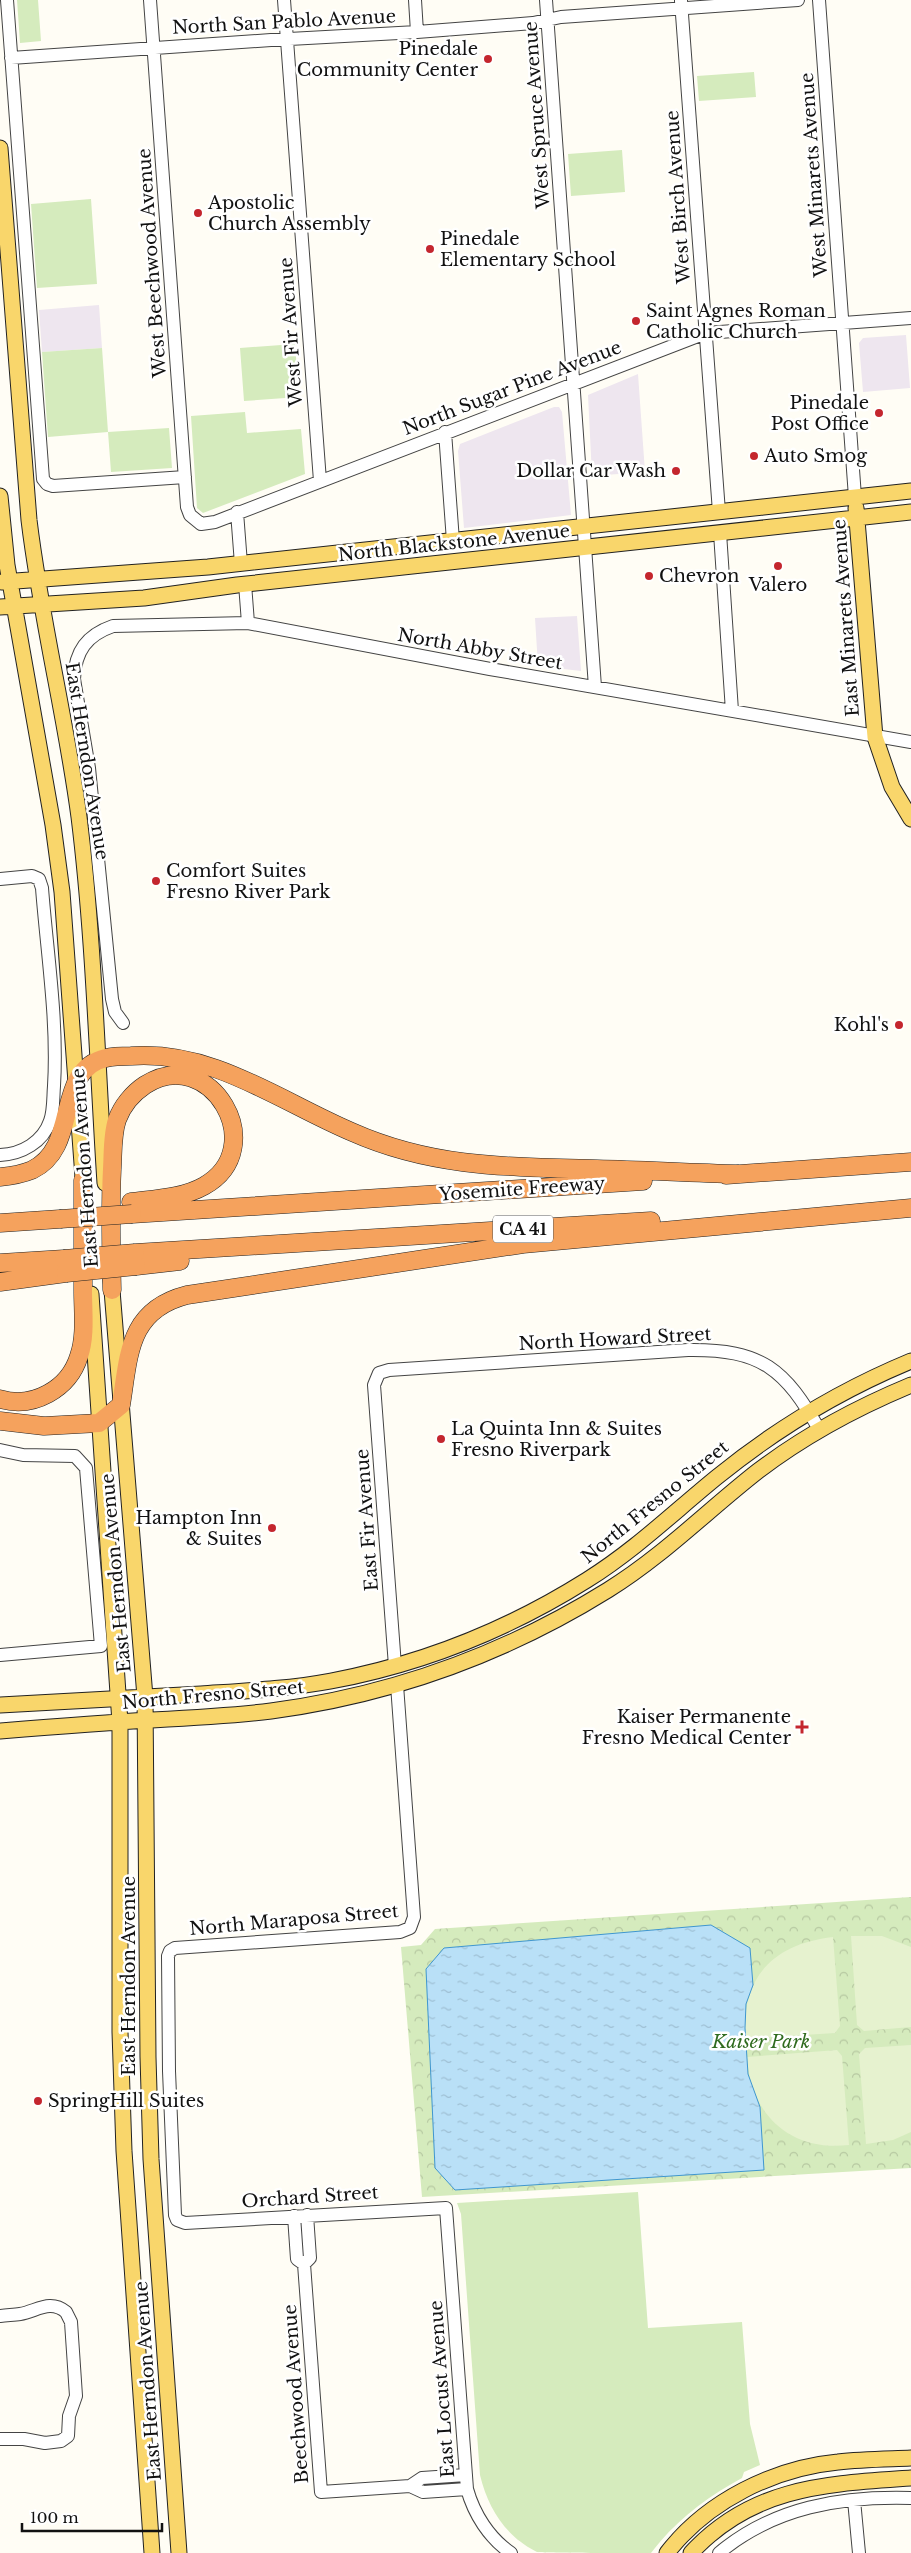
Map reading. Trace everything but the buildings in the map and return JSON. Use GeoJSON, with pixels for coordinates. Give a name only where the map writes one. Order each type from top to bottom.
{"type":"FeatureCollection","features":[{"type":"Feature","properties":{"kind":"highway"},"geometry":{"type":"LineString","coordinates":[[0,1177],[32,1170],[53,1152],[62,1135],[70,1097],[81,1074],[97,1061],[106,1058],[144,1055],[174,1057],[200,1062],[229,1072],[366,1139],[398,1150],[438,1160],[506,1167],[738,1174]]}},
{"type":"Feature","properties":{"kind":"highway"},"geometry":{"type":"LineString","coordinates":[[0,1214],[59,1213],[132,1208],[204,1186],[223,1170],[234,1142],[232,1122],[222,1099],[207,1086],[180,1076],[156,1080],[136,1092],[119,1116],[114,1131],[111,1188],[112,1290]]}},
{"type":"Feature","properties":{"kind":"highway","name":"Yosemite Freeway"},"geometry":{"type":"LineString","coordinates":[[132,1208],[738,1174],[911,1162]]}},
{"type":"Feature","properties":{"kind":"highway"},"geometry":{"type":"LineString","coordinates":[[0,1399],[19,1402],[42,1398],[60,1385],[76,1365],[83,1337],[83,1180]]}},
{"type":"Feature","properties":{"kind":"highway"},"geometry":{"type":"LineString","coordinates":[[0,1420],[44,1426],[99,1423],[121,1405],[130,1350],[135,1334],[153,1310],[179,1297],[498,1247],[911,1206]]}},
{"type":"Feature","properties":{"kind":"highway","name":"CA 41"},"geometry":{"type":"LineString","coordinates":[[0,1263],[65,1266],[429,1235],[911,1206]]}},
{"type":"Feature","properties":{"kind":"highway"},"geometry":{"type":"LineString","coordinates":[[0,1223],[59,1213]]}},
{"type":"Feature","properties":{"kind":"highway"},"geometry":{"type":"LineString","coordinates":[[0,1282],[65,1266]]}},
{"type":"Feature","properties":{"kind":"main road","name":"East Herndon Avenue"},"geometry":{"type":"LineString","coordinates":[[0,148],[26,490],[40,593],[79,817],[89,915],[112,1290],[145,1697],[150,2129],[179,2553]]}},
{"type":"Feature","properties":{"kind":"main road","name":"North Blackstone Avenue"},"geometry":{"type":"LineString","coordinates":[[8,594],[40,593],[241,564],[911,491]]}},
{"type":"Feature","properties":{"kind":"main road","name":"East Herndon Avenue"},"geometry":{"type":"LineString","coordinates":[[0,496],[8,594],[58,854],[76,1082],[119,1698],[120,2032],[124,2142],[152,2553]]}},
{"type":"Feature","properties":{"kind":"main road","name":"East Minarets Avenue"},"geometry":{"type":"LineString","coordinates":[[855,497],[875,737],[889,780],[911,819]]}},
{"type":"Feature","properties":{"kind":"main road","name":"North Blackstone Avenue"},"geometry":{"type":"LineString","coordinates":[[8,594],[161,596],[245,584],[911,512]]}},
{"type":"Feature","properties":{"kind":"main road"},"geometry":{"type":"LineString","coordinates":[[406,567],[426,556],[448,550],[453,541]]}},
{"type":"Feature","properties":{"kind":"main road"},"geometry":{"type":"LineString","coordinates":[[245,584],[254,572],[336,562],[356,551]]}},
{"type":"Feature","properties":{"kind":"main road"},"geometry":{"type":"LineString","coordinates":[[161,596],[202,580],[235,575],[239,572],[241,564]]}},
{"type":"Feature","properties":{"kind":"main road","name":"North Fresno Street"},"geometry":{"type":"LineString","coordinates":[[0,1704],[286,1688],[332,1681],[395,1666],[470,1640],[517,1620],[608,1566],[644,1540],[747,1453],[809,1412],[911,1361]]}},
{"type":"Feature","properties":{"kind":"main road","name":"North Fresno Street"},"geometry":{"type":"LineString","coordinates":[[0,1731],[247,1714],[298,1707],[397,1685],[481,1657],[553,1623],[611,1588],[647,1562],[759,1471],[820,1431],[864,1406],[911,1385]]}},
{"type":"Feature","properties":{"kind":"main road"},"geometry":{"type":"LineString","coordinates":[[397,1685],[406,1672],[464,1652],[470,1640]]}},
{"type":"Feature","properties":{"kind":"main road"},"geometry":{"type":"LineString","coordinates":[[298,1707],[308,1695],[386,1677],[392,1673],[395,1666]]}},
{"type":"Feature","properties":{"kind":"main road"},"geometry":{"type":"LineString","coordinates":[[667,2553],[692,2527],[711,2511],[736,2494],[773,2477],[838,2462],[911,2458]]}},
{"type":"Feature","properties":{"kind":"main road"},"geometry":{"type":"LineString","coordinates":[[684,2553],[692,2542],[715,2521],[770,2488],[773,2477]]}},
{"type":"Feature","properties":{"kind":"main road"},"geometry":{"type":"LineString","coordinates":[[691,2553],[731,2520],[750,2509],[789,2493],[839,2483],[911,2478]]}},
{"type":"Feature","properties":{"kind":"street"},"geometry":{"type":"LineString","coordinates":[[7,0],[41,470],[47,484],[53,486],[185,477]]}},
{"type":"Feature","properties":{"kind":"street","name":"West Beechwood Avenue"},"geometry":{"type":"LineString","coordinates":[[150,0],[187,507],[195,522]]}},
{"type":"Feature","properties":{"kind":"street","name":"West Fir Avenue"},"geometry":{"type":"LineString","coordinates":[[284,0],[320,481]]}},
{"type":"Feature","properties":{"kind":"street"},"geometry":{"type":"LineString","coordinates":[[415,0],[417,32]]}},
{"type":"Feature","properties":{"kind":"street","name":"West Spruce Avenue"},"geometry":{"type":"LineString","coordinates":[[546,0],[595,687]]}},
{"type":"Feature","properties":{"kind":"street","name":"North San Pablo Avenue"},"geometry":{"type":"LineString","coordinates":[[11,58],[154,47],[417,32],[533,22],[681,4],[798,0]]}},
{"type":"Feature","properties":{"kind":"street","name":"West Minarets Avenue"},"geometry":{"type":"LineString","coordinates":[[819,0],[855,497]]}},
{"type":"Feature","properties":{"kind":"street","name":"West Birch Avenue"},"geometry":{"type":"LineString","coordinates":[[681,4],[719,512]]}},
{"type":"Feature","properties":{"kind":"street","name":"North Sugar Pine Avenue"},"geometry":{"type":"LineString","coordinates":[[195,522],[208,524],[574,382],[706,333],[911,318]]}},
{"type":"Feature","properties":{"kind":"street"},"geometry":{"type":"LineString","coordinates":[[445,432],[453,541]]}},
{"type":"Feature","properties":{"kind":"street"},"geometry":{"type":"LineString","coordinates":[[237,512],[241,564]]}},
{"type":"Feature","properties":{"kind":"street"},"geometry":{"type":"LineString","coordinates":[[720,532],[732,711]]}},
{"type":"Feature","properties":{"kind":"street"},"geometry":{"type":"LineString","coordinates":[[245,584],[248,624]]}},
{"type":"Feature","properties":{"kind":"street","name":"North Abby Street"},"geometry":{"type":"LineString","coordinates":[[123,1023],[115,1012],[112,999],[89,768],[74,679],[74,666],[83,646],[96,633],[113,626],[248,624],[911,742]]}},
{"type":"Feature","properties":{"kind":"street"},"geometry":{"type":"LineString","coordinates":[[0,879],[32,876],[39,879],[42,888],[55,1060],[50,1121],[40,1138],[32,1144],[16,1153],[0,1155]]}},
{"type":"Feature","properties":{"kind":"street","name":"North Howard Street"},"geometry":{"type":"LineString","coordinates":[[379,1373],[389,1370],[688,1350],[739,1354],[771,1367],[791,1386],[820,1431]]}},
{"type":"Feature","properties":{"kind":"street","name":"East Fir Avenue"},"geometry":{"type":"LineString","coordinates":[[379,1373],[374,1385],[395,1666]]}},
{"type":"Feature","properties":{"kind":"street"},"geometry":{"type":"LineString","coordinates":[[0,1450],[23,1454],[75,1456],[86,1468],[101,1646],[0,1655]]}},
{"type":"Feature","properties":{"kind":"street","name":"North Maraposa Street"},"geometry":{"type":"LineString","coordinates":[[178,2220],[175,2215],[173,2187],[169,2071],[168,1956],[170,1951],[175,1948],[400,1932],[410,1928],[414,1917],[397,1685]]}},
{"type":"Feature","properties":{"kind":"street","name":"Orchard Street"},"geometry":{"type":"LineString","coordinates":[[178,2220],[185,2223],[446,2208]]}},
{"type":"Feature","properties":{"kind":"street","name":"East Locust Avenue"},"geometry":{"type":"LineString","coordinates":[[446,2208],[467,2489],[472,2504],[484,2525],[495,2539],[511,2553]]}},
{"type":"Feature","properties":{"kind":"street","name":"Beechwood Avenue"},"geometry":{"type":"LineString","coordinates":[[301,2215],[310,2258],[304,2264],[321,2492],[410,2486],[423,2492],[467,2489]]}},
{"type":"Feature","properties":{"kind":"street"},"geometry":{"type":"LineString","coordinates":[[0,2316],[20,2314],[39,2307],[56,2306],[66,2312],[71,2322],[76,2396],[69,2416],[68,2436],[65,2439],[46,2443],[24,2439],[0,2439]]}},
{"type":"Feature","properties":{"kind":"street","name":"Beechwood Avenue"},"geometry":{"type":"LineString","coordinates":[[410,2486],[422,2478],[466,2476]]}},
{"type":"Feature","properties":{"kind":"street"},"geometry":{"type":"LineString","coordinates":[[719,2553],[743,2535],[788,2512],[816,2505],[854,2500],[911,2498]]}},
{"type":"Feature","properties":{"kind":"street"},"geometry":{"type":"LineString","coordinates":[[854,2500],[859,2553]]}},
{"type":"Feature","properties":{"kind":"shaded area"},"geometry":{"type":"Polygon","coordinates":[[[99,305],[102,348],[42,352],[39,310],[99,305]]]}},
{"type":"Feature","properties":{"kind":"shaded area"},"geometry":{"type":"Polygon","coordinates":[[[906,335],[910,388],[863,392],[859,343],[863,338],[906,335]]]}},
{"type":"Feature","properties":{"kind":"shaded area"},"geometry":{"type":"Polygon","coordinates":[[[638,374],[645,472],[592,476],[588,395],[638,374]]]}},
{"type":"Feature","properties":{"kind":"shaded area"},"geometry":{"type":"Polygon","coordinates":[[[554,407],[559,407],[562,412],[571,515],[464,528],[458,451],[460,444],[554,407]]]}},
{"type":"Feature","properties":{"kind":"shaded area"},"geometry":{"type":"Polygon","coordinates":[[[577,616],[581,671],[538,666],[535,618],[577,616]]]}},
{"type":"Feature","properties":{"kind":"green space"},"geometry":{"type":"Polygon","coordinates":[[[17,0],[38,0],[41,41],[20,43],[17,0]]]}},
{"type":"Feature","properties":{"kind":"green space"},"geometry":{"type":"Polygon","coordinates":[[[754,72],[756,97],[699,101],[697,76],[754,72]]]}},
{"type":"Feature","properties":{"kind":"green space"},"geometry":{"type":"Polygon","coordinates":[[[622,150],[625,192],[571,196],[568,154],[622,150]]]}},
{"type":"Feature","properties":{"kind":"green space"},"geometry":{"type":"Polygon","coordinates":[[[91,199],[97,284],[37,288],[31,204],[91,199]]]}},
{"type":"Feature","properties":{"kind":"green space"},"geometry":{"type":"Polygon","coordinates":[[[295,344],[299,397],[244,401],[240,348],[295,344]]]}},
{"type":"Feature","properties":{"kind":"green space"},"geometry":{"type":"Polygon","coordinates":[[[102,348],[108,432],[48,437],[42,352],[102,348]]]}},
{"type":"Feature","properties":{"kind":"green space"},"geometry":{"type":"Polygon","coordinates":[[[245,412],[247,433],[301,429],[305,474],[203,513],[197,508],[191,416],[245,412]]]}},
{"type":"Feature","properties":{"kind":"green space"},"geometry":{"type":"Polygon","coordinates":[[[169,428],[172,468],[111,472],[108,432],[169,428]]]}},
{"type":"Feature","properties":{"kind":"green space","name":"Kaiser Park"},"geometry":{"type":"Polygon","coordinates":[[[911,1897],[911,2168],[422,2197],[401,1947],[421,1945],[435,1929],[911,1897]]]}},
{"type":"Feature","properties":{"kind":"green space"},"geometry":{"type":"Polygon","coordinates":[[[851,1936],[882,1936],[911,1947],[911,2027],[864,2031],[857,2025],[851,1936]]]}},
{"type":"Feature","properties":{"kind":"green space"},"geometry":{"type":"Polygon","coordinates":[[[833,1937],[840,2026],[835,2033],[745,2039],[745,2017],[749,1998],[755,1981],[765,1967],[793,1947],[833,1937]]]}},
{"type":"Feature","properties":{"kind":"green space"},"geometry":{"type":"Polygon","coordinates":[[[911,2045],[911,2132],[893,2140],[866,2144],[859,2054],[865,2048],[911,2045]]]}},
{"type":"Feature","properties":{"kind":"green space"},"geometry":{"type":"Polygon","coordinates":[[[837,2050],[842,2056],[849,2145],[828,2146],[809,2142],[792,2135],[777,2125],[765,2112],[756,2096],[750,2077],[747,2057],[837,2050]]]}},
{"type":"Feature","properties":{"kind":"green space"},"geometry":{"type":"Polygon","coordinates":[[[638,2192],[648,2328],[742,2322],[750,2424],[760,2465],[744,2472],[742,2478],[716,2493],[692,2511],[670,2530],[651,2553],[537,2552],[516,2538],[499,2520],[488,2499],[480,2475],[461,2214],[457,2203],[638,2192]]]}},
{"type":"Feature","properties":{"kind":"water"},"geometry":{"type":"Polygon","coordinates":[[[711,1925],[750,1948],[753,1985],[746,2004],[745,2028],[748,2074],[760,2107],[764,2170],[455,2190],[435,2168],[426,1969],[444,1948],[711,1925]]]}},
{"type":"Feature","properties":{"kind":"place","name":"Pinedale Community Center"},"geometry":{"type":"Point","coordinates":[488,59]}},
{"type":"Feature","properties":{"kind":"place","name":"Apostolic Church Assembly"},"geometry":{"type":"Point","coordinates":[198,213]}},
{"type":"Feature","properties":{"kind":"place","name":"Pinedale Elementary School"},"geometry":{"type":"Point","coordinates":[430,249]}},
{"type":"Feature","properties":{"kind":"place","name":"Saint Agnes Roman Catholic Church"},"geometry":{"type":"Point","coordinates":[636,321]}},
{"type":"Feature","properties":{"kind":"place","name":"Pinedale Post Office"},"geometry":{"type":"Point","coordinates":[879,413]}},
{"type":"Feature","properties":{"kind":"place","name":"Auto Smog"},"geometry":{"type":"Point","coordinates":[754,456]}},
{"type":"Feature","properties":{"kind":"place","name":"Dollar Car Wash"},"geometry":{"type":"Point","coordinates":[676,471]}},
{"type":"Feature","properties":{"kind":"place","name":"Valero"},"geometry":{"type":"Point","coordinates":[778,566]}},
{"type":"Feature","properties":{"kind":"place","name":"Chevron"},"geometry":{"type":"Point","coordinates":[649,576]}},
{"type":"Feature","properties":{"kind":"place","name":"Comfort Suites Fresno River Park"},"geometry":{"type":"Point","coordinates":[156,881]}},
{"type":"Feature","properties":{"kind":"place","name":"Kohl's"},"geometry":{"type":"Point","coordinates":[899,1025]}},
{"type":"Feature","properties":{"kind":"place","name":"La Quinta Inn & Suites Fresno Riverpark"},"geometry":{"type":"Point","coordinates":[441,1439]}},
{"type":"Feature","properties":{"kind":"place","name":"Hampton Inn & Suites"},"geometry":{"type":"Point","coordinates":[272,1528]}},
{"type":"Feature","properties":{"kind":"place","name":"Kaiser Permanente Fresno Medical Center"},"geometry":{"type":"Point","coordinates":[802,1727]}},
{"type":"Feature","properties":{"kind":"place","name":"SpringHill Suites"},"geometry":{"type":"Point","coordinates":[38,2101]}}]}
